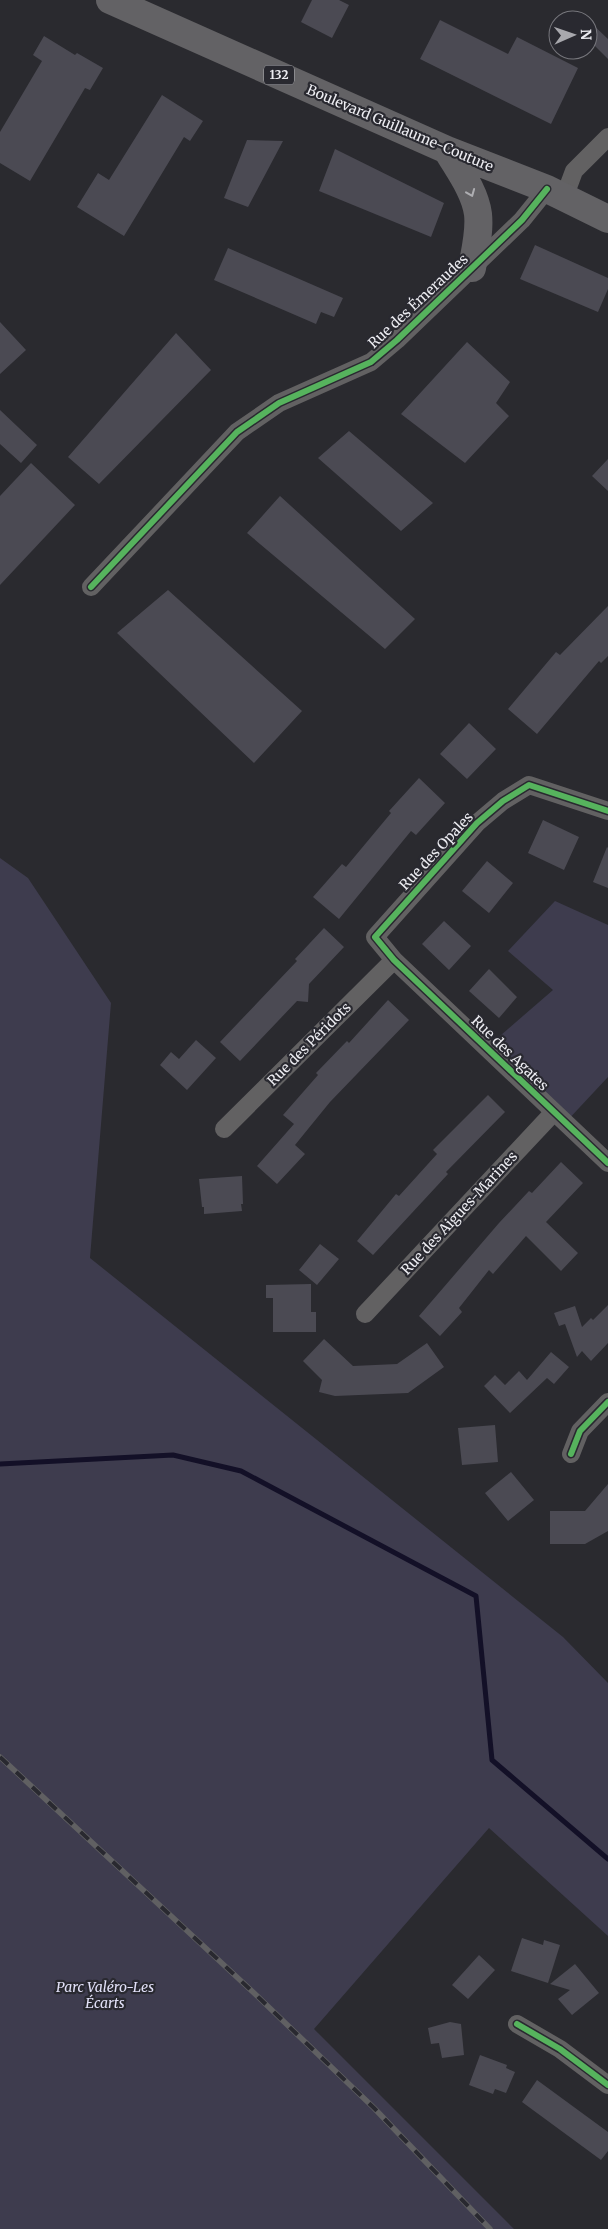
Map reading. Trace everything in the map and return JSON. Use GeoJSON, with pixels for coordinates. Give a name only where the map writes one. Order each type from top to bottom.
{"type":"FeatureCollection","features":[{"type":"Feature","properties":{"kind":"main road","name":"Boulevard Guillaume-Couture"},"geometry":{"type":"LineString","coordinates":[[110,0],[447,150],[556,194],[608,219]]}},
{"type":"Feature","properties":{"kind":"main road"},"geometry":{"type":"LineString","coordinates":[[447,150],[470,189],[478,213],[477,242],[472,268]]}},
{"type":"Feature","properties":{"kind":"street","name":"Rue des Émeraudes"},"geometry":{"type":"LineString","coordinates":[[91,587],[237,432],[278,402],[371,362],[397,340],[522,220],[556,194],[574,172],[608,137]]}},
{"type":"Feature","properties":{"kind":"street","name":"Rue des Opales"},"geometry":{"type":"LineString","coordinates":[[394,960],[375,937],[477,823],[503,801],[529,785],[608,811]]}},
{"type":"Feature","properties":{"kind":"street","name":"Rue des Agates"},"geometry":{"type":"LineString","coordinates":[[394,960],[608,1163]]}},
{"type":"Feature","properties":{"kind":"street","name":"Rue des Péridots"},"geometry":{"type":"LineString","coordinates":[[224,1128],[394,960]]}},
{"type":"Feature","properties":{"kind":"street","name":"Rue des Aigues-Marines"},"geometry":{"type":"LineString","coordinates":[[365,1314],[554,1112]]}},
{"type":"Feature","properties":{"kind":"street"},"geometry":{"type":"LineString","coordinates":[[571,1454],[580,1431],[608,1402]]}},
{"type":"Feature","properties":{"kind":"street"},"geometry":{"type":"LineString","coordinates":[[516,2024],[560,2049],[608,2085]]}},
{"type":"Feature","properties":{"kind":"green space","name":"Parc Valéro-Les Écarts"},"geometry":{"type":"Polygon","coordinates":[[[0,858],[28,878],[111,1003],[90,1258],[563,1637],[608,1683],[608,1936],[489,1828],[314,2029],[514,2229],[0,2229],[0,858]]]}},
{"type":"Feature","properties":{"kind":"green space"},"geometry":{"type":"Polygon","coordinates":[[[555,901],[608,925],[608,1077],[565,1123],[486,1048],[553,990],[508,951],[555,901]]]}},
{"type":"Feature","properties":{"kind":"building"},"geometry":{"type":"Polygon","coordinates":[[[312,0],[339,0],[349,5],[332,38],[301,22],[312,0]]]}},
{"type":"Feature","properties":{"kind":"building"},"geometry":{"type":"Polygon","coordinates":[[[440,20],[508,54],[517,37],[548,53],[548,60],[562,60],[578,68],[551,124],[420,59],[440,20]]]}},
{"type":"Feature","properties":{"kind":"building"},"geometry":{"type":"Polygon","coordinates":[[[598,30],[608,39],[608,59],[598,49],[598,30]]]}},
{"type":"Feature","properties":{"kind":"building"},"geometry":{"type":"Polygon","coordinates":[[[44,36],[75,55],[77,53],[103,68],[90,90],[85,88],[30,181],[0,163],[0,132],[42,61],[33,55],[44,36]]]}},
{"type":"Feature","properties":{"kind":"building"},"geometry":{"type":"Polygon","coordinates":[[[162,95],[203,121],[190,141],[184,137],[124,236],[77,207],[98,173],[109,180],[162,95]]]}},
{"type":"Feature","properties":{"kind":"building"},"geometry":{"type":"Polygon","coordinates":[[[247,140],[283,141],[248,207],[224,198],[247,140]]]}},
{"type":"Feature","properties":{"kind":"building"},"geometry":{"type":"Polygon","coordinates":[[[335,149],[444,203],[431,237],[319,191],[335,149]]]}},
{"type":"Feature","properties":{"kind":"building"},"geometry":{"type":"Polygon","coordinates":[[[535,245],[608,278],[608,289],[598,312],[520,279],[535,245]]]}},
{"type":"Feature","properties":{"kind":"building"},"geometry":{"type":"Polygon","coordinates":[[[228,248],[343,298],[334,317],[321,312],[316,324],[214,280],[228,248]]]}},
{"type":"Feature","properties":{"kind":"building"},"geometry":{"type":"Polygon","coordinates":[[[0,322],[26,350],[0,374],[0,322]]]}},
{"type":"Feature","properties":{"kind":"building"},"geometry":{"type":"Polygon","coordinates":[[[176,333],[211,370],[99,484],[68,457],[176,333]]]}},
{"type":"Feature","properties":{"kind":"building"},"geometry":{"type":"Polygon","coordinates":[[[467,342],[510,382],[496,403],[509,416],[465,463],[401,414],[467,342]]]}},
{"type":"Feature","properties":{"kind":"building"},"geometry":{"type":"Polygon","coordinates":[[[0,410],[37,445],[21,463],[0,444],[0,410]]]}},
{"type":"Feature","properties":{"kind":"building"},"geometry":{"type":"Polygon","coordinates":[[[349,431],[433,503],[401,531],[318,458],[349,431]]]}},
{"type":"Feature","properties":{"kind":"building"},"geometry":{"type":"Polygon","coordinates":[[[608,459],[608,491],[592,476],[608,459]]]}},
{"type":"Feature","properties":{"kind":"building"},"geometry":{"type":"Polygon","coordinates":[[[31,463],[75,505],[0,585],[0,496],[31,463]]]}},
{"type":"Feature","properties":{"kind":"building"},"geometry":{"type":"Polygon","coordinates":[[[280,496],[415,619],[385,649],[247,533],[280,496]]]}},
{"type":"Feature","properties":{"kind":"building"},"geometry":{"type":"Polygon","coordinates":[[[168,590],[302,711],[254,763],[117,633],[168,590]]]}},
{"type":"Feature","properties":{"kind":"building"},"geometry":{"type":"Polygon","coordinates":[[[608,606],[608,656],[601,663],[599,661],[537,734],[508,709],[556,652],[560,655],[608,606]]]}},
{"type":"Feature","properties":{"kind":"building"},"geometry":{"type":"Polygon","coordinates":[[[469,723],[496,749],[467,779],[440,754],[469,723]]]}},
{"type":"Feature","properties":{"kind":"building"},"geometry":{"type":"Polygon","coordinates":[[[419,778],[445,803],[416,835],[411,831],[339,919],[313,897],[342,864],[346,867],[391,813],[389,811],[419,778]]]}},
{"type":"Feature","properties":{"kind":"building"},"geometry":{"type":"Polygon","coordinates":[[[543,820],[579,837],[564,870],[528,853],[543,820]]]}},
{"type":"Feature","properties":{"kind":"building"},"geometry":{"type":"Polygon","coordinates":[[[608,848],[608,888],[593,882],[608,848]]]}},
{"type":"Feature","properties":{"kind":"building"},"geometry":{"type":"Polygon","coordinates":[[[487,861],[513,883],[489,913],[462,891],[487,861]]]}},
{"type":"Feature","properties":{"kind":"building"},"geometry":{"type":"Polygon","coordinates":[[[444,921],[471,946],[449,970],[422,944],[444,921]]]}},
{"type":"Feature","properties":{"kind":"building"},"geometry":{"type":"Polygon","coordinates":[[[324,928],[344,947],[309,984],[308,1002],[297,1001],[240,1061],[220,1042],[297,961],[295,959],[324,928]]]}},
{"type":"Feature","properties":{"kind":"building"},"geometry":{"type":"Polygon","coordinates":[[[489,969],[517,997],[499,1018],[469,991],[489,969]]]}},
{"type":"Feature","properties":{"kind":"building"},"geometry":{"type":"Polygon","coordinates":[[[388,1000],[409,1020],[330,1102],[295,1145],[305,1154],[277,1184],[257,1166],[294,1124],[283,1115],[318,1075],[316,1073],[347,1041],[349,1043],[388,1000]]]}},
{"type":"Feature","properties":{"kind":"building"},"geometry":{"type":"Polygon","coordinates":[[[196,1040],[216,1058],[187,1090],[160,1065],[171,1052],[179,1059],[196,1040]]]}},
{"type":"Feature","properties":{"kind":"building"},"geometry":{"type":"Polygon","coordinates":[[[488,1095],[505,1112],[446,1172],[448,1174],[373,1255],[357,1241],[396,1194],[399,1196],[437,1154],[433,1150],[488,1095]]]}},
{"type":"Feature","properties":{"kind":"building"},"geometry":{"type":"Polygon","coordinates":[[[561,1162],[583,1183],[546,1222],[578,1253],[561,1271],[526,1236],[493,1274],[489,1270],[459,1308],[462,1312],[440,1336],[419,1316],[499,1223],[529,1191],[532,1193],[561,1162]]]}},
{"type":"Feature","properties":{"kind":"building"},"geometry":{"type":"Polygon","coordinates":[[[242,1176],[242,1211],[204,1214],[199,1179],[242,1176]]]}},
{"type":"Feature","properties":{"kind":"building"},"geometry":{"type":"Polygon","coordinates":[[[320,1244],[339,1259],[317,1285],[299,1270],[320,1244]]]}},
{"type":"Feature","properties":{"kind":"building"},"geometry":{"type":"Polygon","coordinates":[[[311,1284],[311,1312],[316,1312],[316,1332],[273,1332],[273,1298],[266,1298],[266,1285],[311,1284]]]}},
{"type":"Feature","properties":{"kind":"building"},"geometry":{"type":"Polygon","coordinates":[[[608,1305],[608,1343],[591,1361],[582,1351],[577,1357],[565,1324],[559,1326],[554,1313],[575,1306],[582,1327],[591,1318],[593,1320],[608,1305]]]}},
{"type":"Feature","properties":{"kind":"building"},"geometry":{"type":"Polygon","coordinates":[[[324,1339],[353,1366],[397,1364],[427,1343],[444,1367],[408,1393],[335,1396],[319,1392],[322,1380],[303,1361],[324,1339]]]}},
{"type":"Feature","properties":{"kind":"building"},"geometry":{"type":"Polygon","coordinates":[[[551,1352],[569,1367],[554,1384],[547,1378],[510,1413],[484,1386],[495,1375],[505,1385],[519,1371],[527,1380],[551,1352]]]}},
{"type":"Feature","properties":{"kind":"building"},"geometry":{"type":"Polygon","coordinates":[[[495,1425],[498,1462],[462,1465],[458,1428],[495,1425]]]}},
{"type":"Feature","properties":{"kind":"building"},"geometry":{"type":"Polygon","coordinates":[[[511,1472],[534,1500],[508,1521],[485,1493],[511,1472]]]}},
{"type":"Feature","properties":{"kind":"building"},"geometry":{"type":"Polygon","coordinates":[[[608,1484],[608,1531],[585,1544],[550,1544],[550,1511],[585,1511],[608,1484]]]}},
{"type":"Feature","properties":{"kind":"building"},"geometry":{"type":"Polygon","coordinates":[[[522,1938],[543,1945],[544,1940],[560,1945],[548,1983],[511,1971],[522,1938]]]}},
{"type":"Feature","properties":{"kind":"building"},"geometry":{"type":"Polygon","coordinates":[[[479,1955],[495,1970],[468,1999],[452,1985],[479,1955]]]}},
{"type":"Feature","properties":{"kind":"building"},"geometry":{"type":"Polygon","coordinates":[[[575,1964],[599,1993],[572,2015],[558,1999],[570,1990],[550,1984],[575,1964]]]}},
{"type":"Feature","properties":{"kind":"building"},"geometry":{"type":"Polygon","coordinates":[[[450,2022],[461,2024],[464,2055],[442,2058],[439,2043],[431,2044],[428,2028],[450,2022]]]}},
{"type":"Feature","properties":{"kind":"building"},"geometry":{"type":"Polygon","coordinates":[[[480,2055],[507,2065],[506,2068],[515,2072],[506,2093],[495,2089],[493,2094],[469,2085],[480,2055]]]}},
{"type":"Feature","properties":{"kind":"building"},"geometry":{"type":"Polygon","coordinates":[[[537,2080],[608,2132],[608,2151],[601,2160],[522,2102],[537,2080]]]}},
{"type":"Feature","properties":{"kind":"waterway"},"geometry":{"type":"LineString","coordinates":[[0,1464],[173,1455],[241,1471],[476,1596],[492,1760],[608,1859]]}},
{"type":"Feature","properties":{"kind":"railway"},"geometry":{"type":"LineString","coordinates":[[0,1757],[254,1993],[374,2108],[490,2229]]}},
{"type":"Feature","properties":{"kind":"cycle path"},"geometry":{"type":"LineString","coordinates":[[91,587],[237,432],[279,403],[371,362],[397,340],[522,220],[547,189]]}},
{"type":"Feature","properties":{"kind":"cycle path"},"geometry":{"type":"LineString","coordinates":[[608,811],[529,785],[503,801],[477,823],[375,937],[394,960],[608,1163]]}},
{"type":"Feature","properties":{"kind":"cycle path"},"geometry":{"type":"LineString","coordinates":[[571,1454],[580,1431],[608,1402]]}},
{"type":"Feature","properties":{"kind":"cycle path"},"geometry":{"type":"LineString","coordinates":[[517,2024],[560,2049],[608,2085]]}}]}
